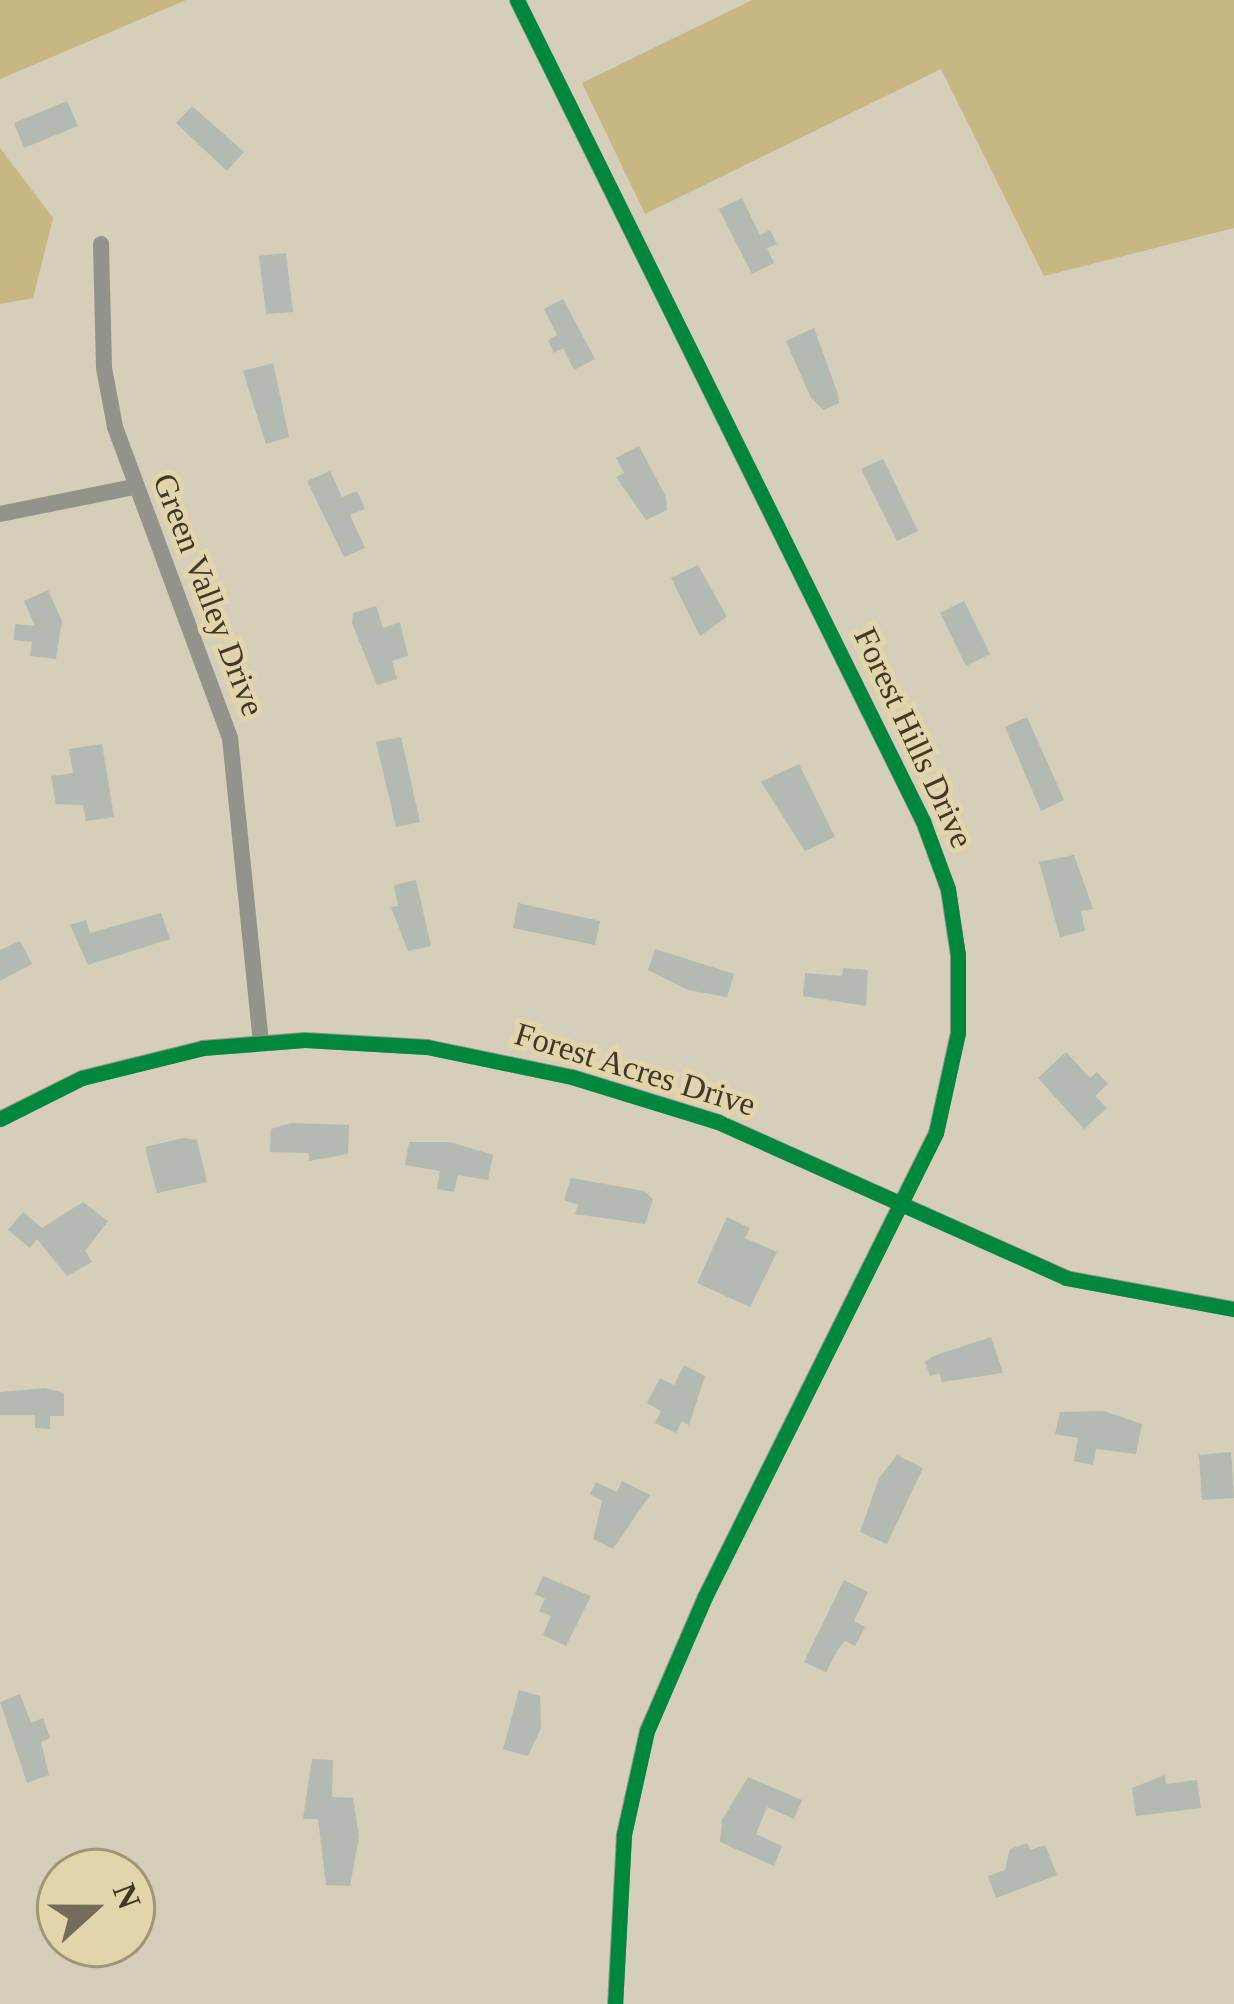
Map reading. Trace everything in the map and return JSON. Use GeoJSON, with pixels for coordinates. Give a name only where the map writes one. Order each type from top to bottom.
{"type":"FeatureCollection","features":[{"type":"Feature","properties":{"kind":"street","name":"Forest Hills Drive"},"geometry":{"type":"LineString","coordinates":[[517,0],[938,858],[958,955],[958,1033],[946,1103],[903,1206],[656,1708],[627,1814],[615,2004]]}},
{"type":"Feature","properties":{"kind":"street","name":"Green Valley Drive"},"geometry":{"type":"LineString","coordinates":[[101,244],[104,368],[134,487],[205,656],[230,738],[261,1041]]}},
{"type":"Feature","properties":{"kind":"street"},"geometry":{"type":"LineString","coordinates":[[0,514],[134,487]]}},
{"type":"Feature","properties":{"kind":"street","name":"Forest Acres Drive"},"geometry":{"type":"LineString","coordinates":[[0,1119],[100,1072],[261,1041],[412,1046],[572,1077],[737,1130],[1066,1278],[1234,1309]]}},
{"type":"Feature","properties":{"kind":"shaded area"},"geometry":{"type":"Polygon","coordinates":[[[0,0],[186,0],[0,79],[0,0]]]}},
{"type":"Feature","properties":{"kind":"shaded area"},"geometry":{"type":"Polygon","coordinates":[[[752,0],[1234,0],[1234,228],[1044,276],[941,69],[645,214],[582,83],[752,0]]]}},
{"type":"Feature","properties":{"kind":"shaded area"},"geometry":{"type":"Polygon","coordinates":[[[0,148],[53,218],[33,298],[0,304],[0,148]]]}},
{"type":"Feature","properties":{"kind":"building"},"geometry":{"type":"Polygon","coordinates":[[[67,101],[78,126],[24,148],[14,123],[67,101]]]}},
{"type":"Feature","properties":{"kind":"building"},"geometry":{"type":"Polygon","coordinates":[[[192,106],[244,152],[227,171],[176,123],[192,106]]]}},
{"type":"Feature","properties":{"kind":"building"},"geometry":{"type":"Polygon","coordinates":[[[742,198],[760,235],[770,230],[777,244],[767,248],[774,263],[752,274],[719,209],[742,198]]]}},
{"type":"Feature","properties":{"kind":"building"},"geometry":{"type":"Polygon","coordinates":[[[286,253],[293,312],[266,314],[259,256],[286,253]]]}},
{"type":"Feature","properties":{"kind":"building"},"geometry":{"type":"Polygon","coordinates":[[[563,299],[595,359],[574,370],[563,348],[554,353],[548,340],[557,335],[544,309],[563,299]]]}},
{"type":"Feature","properties":{"kind":"building"},"geometry":{"type":"Polygon","coordinates":[[[814,328],[838,394],[839,403],[824,410],[811,398],[786,341],[814,328]]]}},
{"type":"Feature","properties":{"kind":"building"},"geometry":{"type":"Polygon","coordinates":[[[273,363],[289,437],[266,444],[243,371],[273,363]]]}},
{"type":"Feature","properties":{"kind":"building"},"geometry":{"type":"Polygon","coordinates":[[[639,446],[666,497],[667,510],[646,520],[616,477],[624,473],[616,458],[639,446]]]}},
{"type":"Feature","properties":{"kind":"building"},"geometry":{"type":"Polygon","coordinates":[[[883,459],[918,531],[897,541],[861,469],[883,459]]]}},
{"type":"Feature","properties":{"kind":"building"},"geometry":{"type":"Polygon","coordinates":[[[330,471],[342,497],[357,491],[365,509],[350,515],[365,548],[344,557],[307,481],[330,471]]]}},
{"type":"Feature","properties":{"kind":"building"},"geometry":{"type":"Polygon","coordinates":[[[698,565],[727,617],[700,636],[671,578],[698,565]]]}},
{"type":"Feature","properties":{"kind":"building"},"geometry":{"type":"Polygon","coordinates":[[[48,590],[62,621],[56,659],[30,656],[32,642],[14,640],[15,624],[35,626],[24,601],[48,590]]]}},
{"type":"Feature","properties":{"kind":"building"},"geometry":{"type":"Polygon","coordinates":[[[964,601],[990,654],[966,666],[940,613],[964,601]]]}},
{"type":"Feature","properties":{"kind":"building"},"geometry":{"type":"Polygon","coordinates":[[[376,606],[383,628],[400,622],[408,656],[392,661],[397,679],[377,685],[352,623],[353,613],[376,606]]]}},
{"type":"Feature","properties":{"kind":"building"},"geometry":{"type":"Polygon","coordinates":[[[1027,717],[1064,800],[1041,811],[1005,727],[1027,717]]]}},
{"type":"Feature","properties":{"kind":"building"},"geometry":{"type":"Polygon","coordinates":[[[401,737],[420,822],[396,827],[376,742],[401,737]]]}},
{"type":"Feature","properties":{"kind":"building"},"geometry":{"type":"Polygon","coordinates":[[[102,744],[114,817],[86,821],[83,805],[56,804],[51,776],[73,773],[69,749],[102,744]]]}},
{"type":"Feature","properties":{"kind":"building"},"geometry":{"type":"Polygon","coordinates":[[[799,764],[835,837],[805,851],[761,782],[799,764]]]}},
{"type":"Feature","properties":{"kind":"building"},"geometry":{"type":"Polygon","coordinates":[[[1074,855],[1093,909],[1081,911],[1085,931],[1060,937],[1039,862],[1074,855]]]}},
{"type":"Feature","properties":{"kind":"building"},"geometry":{"type":"Polygon","coordinates":[[[416,880],[431,946],[408,951],[391,907],[398,906],[394,885],[416,880]]]}},
{"type":"Feature","properties":{"kind":"building"},"geometry":{"type":"Polygon","coordinates":[[[518,903],[600,921],[595,945],[513,928],[518,903]]]}},
{"type":"Feature","properties":{"kind":"building"},"geometry":{"type":"Polygon","coordinates":[[[161,913],[170,939],[88,965],[70,925],[86,920],[90,933],[161,913]]]}},
{"type":"Feature","properties":{"kind":"building"},"geometry":{"type":"Polygon","coordinates":[[[20,941],[32,964],[0,981],[0,950],[20,941]]]}},
{"type":"Feature","properties":{"kind":"building"},"geometry":{"type":"Polygon","coordinates":[[[655,949],[734,974],[727,997],[688,990],[648,970],[655,949]]]}},
{"type":"Feature","properties":{"kind":"building"},"geometry":{"type":"Polygon","coordinates":[[[843,968],[868,970],[866,1006],[803,996],[805,973],[842,976],[843,968]]]}},
{"type":"Feature","properties":{"kind":"building"},"geometry":{"type":"Polygon","coordinates":[[[1066,1052],[1090,1078],[1097,1072],[1108,1084],[1095,1096],[1107,1108],[1084,1129],[1038,1078],[1066,1052]]]}},
{"type":"Feature","properties":{"kind":"building"},"geometry":{"type":"Polygon","coordinates":[[[291,1123],[349,1125],[348,1154],[309,1161],[309,1153],[270,1152],[271,1129],[291,1123]]]}},
{"type":"Feature","properties":{"kind":"building"},"geometry":{"type":"Polygon","coordinates":[[[183,1138],[197,1140],[207,1182],[157,1193],[145,1147],[183,1138]]]}},
{"type":"Feature","properties":{"kind":"building"},"geometry":{"type":"Polygon","coordinates":[[[409,1142],[450,1142],[493,1155],[488,1180],[458,1175],[454,1192],[437,1189],[440,1171],[405,1165],[409,1142]]]}},
{"type":"Feature","properties":{"kind":"building"},"geometry":{"type":"Polygon","coordinates":[[[571,1178],[644,1191],[653,1199],[645,1224],[575,1214],[578,1205],[564,1200],[571,1178]]]}},
{"type":"Feature","properties":{"kind":"building"},"geometry":{"type":"Polygon","coordinates":[[[83,1202],[108,1221],[85,1251],[92,1262],[67,1276],[37,1239],[30,1248],[8,1230],[23,1212],[42,1228],[83,1202]]]}},
{"type":"Feature","properties":{"kind":"building"},"geometry":{"type":"Polygon","coordinates":[[[727,1217],[750,1228],[745,1238],[777,1252],[750,1307],[697,1283],[727,1217]]]}},
{"type":"Feature","properties":{"kind":"building"},"geometry":{"type":"Polygon","coordinates":[[[991,1337],[1003,1373],[942,1382],[939,1373],[930,1376],[925,1362],[933,1356],[991,1337]]]}},
{"type":"Feature","properties":{"kind":"building"},"geometry":{"type":"Polygon","coordinates":[[[684,1365],[705,1376],[689,1425],[682,1421],[676,1433],[655,1423],[661,1411],[647,1403],[660,1378],[674,1385],[684,1365]]]}},
{"type":"Feature","properties":{"kind":"building"},"geometry":{"type":"Polygon","coordinates":[[[45,1388],[64,1393],[64,1416],[50,1416],[50,1429],[35,1428],[35,1415],[0,1415],[0,1392],[45,1388]]]}},
{"type":"Feature","properties":{"kind":"building"},"geometry":{"type":"Polygon","coordinates":[[[1104,1411],[1142,1424],[1136,1454],[1096,1449],[1093,1465],[1074,1461],[1078,1438],[1055,1434],[1060,1412],[1104,1411]]]}},
{"type":"Feature","properties":{"kind":"building"},"geometry":{"type":"Polygon","coordinates":[[[1231,1452],[1234,1498],[1202,1500],[1199,1455],[1231,1452]]]}},
{"type":"Feature","properties":{"kind":"building"},"geometry":{"type":"Polygon","coordinates":[[[897,1455],[923,1468],[887,1544],[860,1532],[879,1478],[897,1455]]]}},
{"type":"Feature","properties":{"kind":"building"},"geometry":{"type":"Polygon","coordinates":[[[622,1481],[650,1495],[613,1549],[593,1539],[602,1501],[590,1494],[596,1482],[617,1492],[622,1481]]]}},
{"type":"Feature","properties":{"kind":"building"},"geometry":{"type":"Polygon","coordinates":[[[543,1576],[591,1596],[566,1646],[543,1635],[551,1616],[539,1611],[545,1599],[535,1594],[543,1576]]]}},
{"type":"Feature","properties":{"kind":"building"},"geometry":{"type":"Polygon","coordinates":[[[844,1580],[868,1592],[854,1621],[865,1627],[855,1646],[845,1641],[826,1672],[804,1662],[844,1580]]]}},
{"type":"Feature","properties":{"kind":"building"},"geometry":{"type":"Polygon","coordinates":[[[519,1690],[540,1696],[541,1728],[528,1756],[503,1749],[519,1690]]]}},
{"type":"Feature","properties":{"kind":"building"},"geometry":{"type":"Polygon","coordinates":[[[20,1694],[31,1723],[43,1718],[50,1738],[41,1742],[49,1775],[27,1783],[0,1702],[20,1694]]]}},
{"type":"Feature","properties":{"kind":"building"},"geometry":{"type":"Polygon","coordinates":[[[312,1759],[333,1760],[332,1797],[353,1798],[359,1837],[350,1886],[326,1885],[318,1819],[303,1819],[312,1759]]]}},
{"type":"Feature","properties":{"kind":"building"},"geometry":{"type":"Polygon","coordinates":[[[1165,1775],[1166,1784],[1197,1780],[1201,1808],[1136,1816],[1132,1788],[1165,1775]]]}},
{"type":"Feature","properties":{"kind":"building"},"geometry":{"type":"Polygon","coordinates":[[[748,1777],[802,1800],[794,1819],[767,1807],[756,1834],[782,1846],[774,1866],[720,1842],[722,1820],[748,1777]]]}},
{"type":"Feature","properties":{"kind":"building"},"geometry":{"type":"Polygon","coordinates":[[[1027,1843],[1030,1850],[1045,1845],[1057,1875],[996,1898],[988,1876],[1005,1870],[1010,1849],[1027,1843]]]}},
{"type":"Feature","properties":{"kind":"cycle path"},"geometry":{"type":"LineString","coordinates":[[517,0],[923,821],[948,889],[958,955],[958,1033],[936,1133],[705,1597],[647,1731],[624,1835],[615,2004]]}},
{"type":"Feature","properties":{"kind":"cycle path"},"geometry":{"type":"LineString","coordinates":[[0,1119],[82,1078],[203,1048],[305,1040],[427,1047],[572,1077],[718,1122],[1066,1278],[1234,1309]]}}]}
